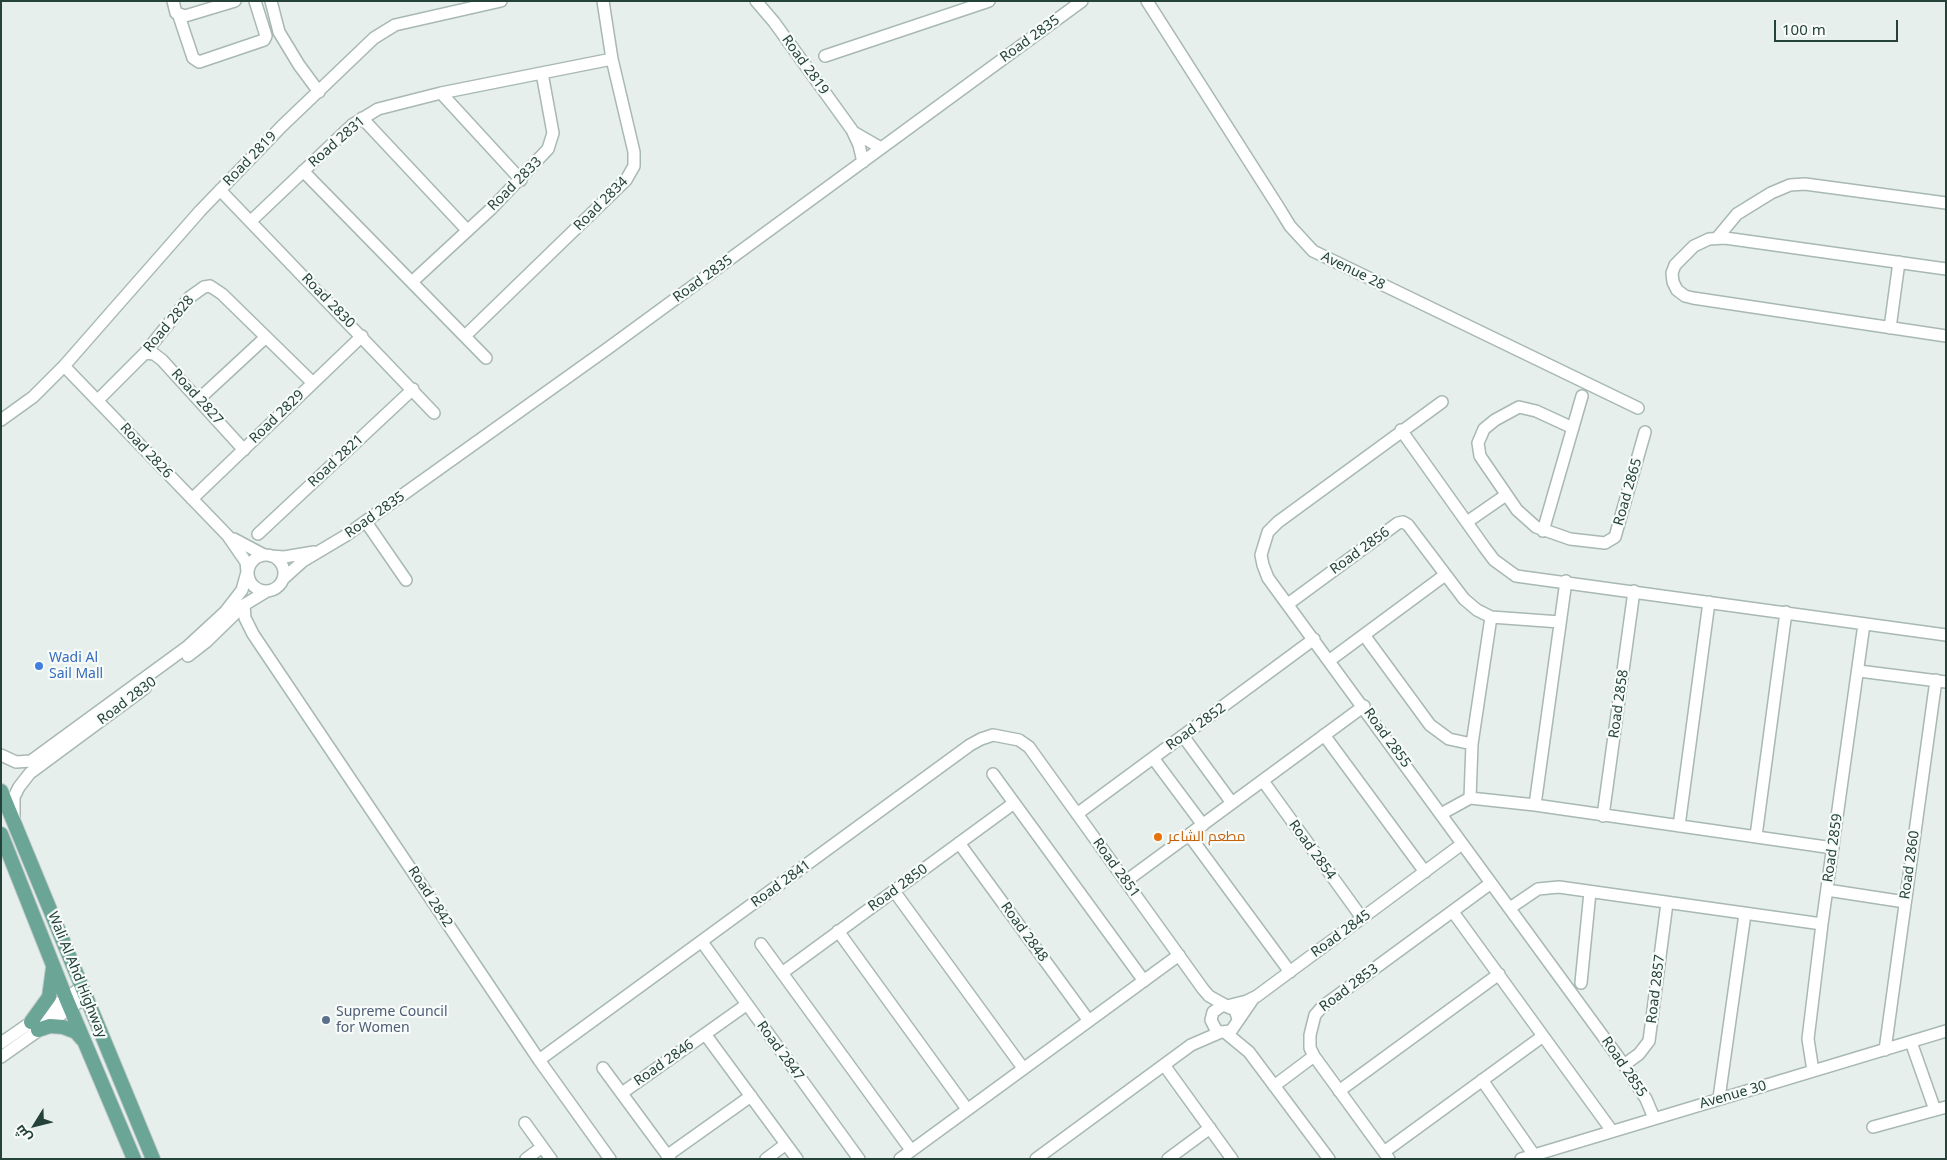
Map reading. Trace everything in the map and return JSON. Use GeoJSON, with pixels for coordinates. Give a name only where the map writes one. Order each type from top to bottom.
{"type":"FeatureCollection","features":[{"type":"Feature","properties":{"kind":"main road","name":"Wali Al Ahd Highway"},"geometry":{"type":"LineString","coordinates":[[1,791],[153,1159]]}},
{"type":"Feature","properties":{"kind":"main road","name":"Wali Al Ahd Highway"},"geometry":{"type":"LineString","coordinates":[[1,834],[68,1003],[134,1159]]}},
{"type":"Feature","properties":{"kind":"main road"},"geometry":{"type":"LineString","coordinates":[[53,965],[49,997],[34,1026],[64,1026],[76,1032],[85,1042]]}},
{"type":"Feature","properties":{"kind":"street"},"geometry":{"type":"LineString","coordinates":[[173,1],[193,58],[199,62],[264,40],[266,36],[255,1]]}},
{"type":"Feature","properties":{"kind":"street"},"geometry":{"type":"LineString","coordinates":[[179,16],[185,16],[235,1]]}},
{"type":"Feature","properties":{"kind":"street"},"geometry":{"type":"LineString","coordinates":[[271,1],[279,32],[299,65],[319,92]]}},
{"type":"Feature","properties":{"kind":"street","name":"Road 2819"},"geometry":{"type":"LineString","coordinates":[[1,420],[33,397],[64,366],[220,190],[374,38],[395,25],[502,1]]}},
{"type":"Feature","properties":{"kind":"street","name":"Road 2834"},"geometry":{"type":"LineString","coordinates":[[465,336],[631,173],[634,166],[634,152],[612,59],[603,1]]}},
{"type":"Feature","properties":{"kind":"street","name":"Road 2819"},"geometry":{"type":"LineString","coordinates":[[756,1],[774,22],[852,130],[859,145],[863,162]]}},
{"type":"Feature","properties":{"kind":"street"},"geometry":{"type":"LineString","coordinates":[[825,56],[989,1]]}},
{"type":"Feature","properties":{"kind":"street","name":"Road 2835"},"geometry":{"type":"LineString","coordinates":[[283,579],[304,561],[366,522],[1082,1]]}},
{"type":"Feature","properties":{"kind":"street","name":"Avenue 28"},"geometry":{"type":"LineString","coordinates":[[1147,1],[1278,208],[1313,251],[1638,408]]}},
{"type":"Feature","properties":{"kind":"street","name":"Road 2831"},"geometry":{"type":"LineString","coordinates":[[250,221],[362,118],[378,109],[441,93],[612,59]]}},
{"type":"Feature","properties":{"kind":"street","name":"Road 2833"},"geometry":{"type":"LineString","coordinates":[[413,281],[521,180],[543,156],[551,141],[552,126],[542,73]]}},
{"type":"Feature","properties":{"kind":"street"},"geometry":{"type":"LineString","coordinates":[[441,93],[521,180]]}},
{"type":"Feature","properties":{"kind":"street"},"geometry":{"type":"LineString","coordinates":[[362,118],[467,230]]}},
{"type":"Feature","properties":{"kind":"street","name":"Road 2819"},"geometry":{"type":"LineString","coordinates":[[852,130],[865,141],[881,148]]}},
{"type":"Feature","properties":{"kind":"street"},"geometry":{"type":"LineString","coordinates":[[303,171],[413,281],[486,358]]}},
{"type":"Feature","properties":{"kind":"street"},"geometry":{"type":"LineString","coordinates":[[1716,238],[1737,214],[1771,193],[1790,185],[1805,184],[1946,203]]}},
{"type":"Feature","properties":{"kind":"street","name":"Road 2830"},"geometry":{"type":"LineString","coordinates":[[220,190],[414,389],[434,413]]}},
{"type":"Feature","properties":{"kind":"street"},"geometry":{"type":"LineString","coordinates":[[1946,268],[1716,238],[1694,246],[1675,265],[1672,273],[1673,282],[1684,296],[1946,336]]}},
{"type":"Feature","properties":{"kind":"street"},"geometry":{"type":"LineString","coordinates":[[1890,328],[1899,262]]}},
{"type":"Feature","properties":{"kind":"street","name":"Road 2828"},"geometry":{"type":"LineString","coordinates":[[98,400],[145,353],[190,297],[204,287],[210,286],[217,289],[313,382]]}},
{"type":"Feature","properties":{"kind":"street","name":"Road 2829"},"geometry":{"type":"LineString","coordinates":[[192,499],[362,336]]}},
{"type":"Feature","properties":{"kind":"street"},"geometry":{"type":"LineString","coordinates":[[199,399],[266,337]]}},
{"type":"Feature","properties":{"kind":"street","name":"Road 2827"},"geometry":{"type":"LineString","coordinates":[[145,353],[154,354],[162,360],[244,450]]}},
{"type":"Feature","properties":{"kind":"street","name":"Road 2826"},"geometry":{"type":"LineString","coordinates":[[64,366],[228,536],[246,562],[247,572]]}},
{"type":"Feature","properties":{"kind":"street","name":"Road 2819"},"geometry":{"type":"LineString","coordinates":[[1,410],[43,386]]}},
{"type":"Feature","properties":{"kind":"street","name":"Road 2821"},"geometry":{"type":"LineString","coordinates":[[258,534],[414,389]]}},
{"type":"Feature","properties":{"kind":"street"},"geometry":{"type":"LineString","coordinates":[[1543,531],[1582,396]]}},
{"type":"Feature","properties":{"kind":"street","name":"Road 2855"},"geometry":{"type":"LineString","coordinates":[[1442,402],[1401,430],[1268,532],[1261,555],[1263,565],[1268,578],[1364,706],[1462,844],[1624,1065],[1646,1099],[1654,1118]]}},
{"type":"Feature","properties":{"kind":"street","name":"Road 2865"},"geometry":{"type":"LineString","coordinates":[[1573,428],[1536,411],[1519,407],[1484,428],[1478,444],[1480,456],[1522,516],[1543,531],[1570,540],[1605,543],[1611,542],[1615,538],[1646,432]]}},
{"type":"Feature","properties":{"kind":"street"},"geometry":{"type":"LineString","coordinates":[[1401,430],[1494,560],[1516,576],[1566,581],[1946,634]]}},
{"type":"Feature","properties":{"kind":"street"},"geometry":{"type":"LineString","coordinates":[[1467,522],[1506,495]]}},
{"type":"Feature","properties":{"kind":"street"},"geometry":{"type":"LineString","coordinates":[[366,522],[406,580]]}},
{"type":"Feature","properties":{"kind":"street","name":"Road 2856"},"geometry":{"type":"LineString","coordinates":[[1288,604],[1392,528],[1403,522],[1408,524],[1464,599],[1491,617],[1560,622]]}},
{"type":"Feature","properties":{"kind":"street","name":"Road 2826"},"geometry":{"type":"LineString","coordinates":[[228,536],[267,555]]}},
{"type":"Feature","properties":{"kind":"street","name":"Road 2835"},"geometry":{"type":"LineString","coordinates":[[267,555],[284,558],[321,551]]}},
{"type":"Feature","properties":{"kind":"street"},"geometry":{"type":"LineString","coordinates":[[267,555],[282,564],[283,579],[277,588],[267,592],[253,586],[247,572],[254,559],[267,555]]}},
{"type":"Feature","properties":{"kind":"street","name":"Road 2830"},"geometry":{"type":"LineString","coordinates":[[15,826],[14,797],[30,773],[206,642],[228,616],[242,590],[247,572]]}},
{"type":"Feature","properties":{"kind":"street"},"geometry":{"type":"LineString","coordinates":[[1330,660],[1445,575]]}},
{"type":"Feature","properties":{"kind":"street"},"geometry":{"type":"LineString","coordinates":[[1535,805],[1566,581]]}},
{"type":"Feature","properties":{"kind":"street","name":"Road 2858"},"geometry":{"type":"LineString","coordinates":[[1603,816],[1634,591]]}},
{"type":"Feature","properties":{"kind":"street","name":"Road 2830"},"geometry":{"type":"LineString","coordinates":[[1,755],[16,762],[31,761],[228,616],[267,592]]}},
{"type":"Feature","properties":{"kind":"street"},"geometry":{"type":"LineString","coordinates":[[1678,826],[1709,602]]}},
{"type":"Feature","properties":{"kind":"street","name":"Road 2842"},"geometry":{"type":"LineString","coordinates":[[244,605],[245,618],[253,634],[539,1060],[610,1159]]}},
{"type":"Feature","properties":{"kind":"street"},"geometry":{"type":"LineString","coordinates":[[1756,836],[1786,612]]}},
{"type":"Feature","properties":{"kind":"street","name":"Road 2842"},"geometry":{"type":"LineString","coordinates":[[228,616],[253,634]]}},
{"type":"Feature","properties":{"kind":"street"},"geometry":{"type":"LineString","coordinates":[[1470,798],[1472,744],[1491,617]]}},
{"type":"Feature","properties":{"kind":"street","name":"Road 2859"},"geometry":{"type":"LineString","coordinates":[[1813,1072],[1808,1039],[1822,924],[1859,671],[1864,624]]}},
{"type":"Feature","properties":{"kind":"street"},"geometry":{"type":"LineString","coordinates":[[1364,635],[1430,725],[1449,739],[1472,744]]}},
{"type":"Feature","properties":{"kind":"street","name":"Road 2852"},"geometry":{"type":"LineString","coordinates":[[1078,814],[1314,639]]}},
{"type":"Feature","properties":{"kind":"street"},"geometry":{"type":"LineString","coordinates":[[1859,671],[1941,681]]}},
{"type":"Feature","properties":{"kind":"street","name":"Road 2860"},"geometry":{"type":"LineString","coordinates":[[1885,1050],[1905,902],[1941,681]]}},
{"type":"Feature","properties":{"kind":"street"},"geometry":{"type":"LineString","coordinates":[[1126,881],[1364,706]]}},
{"type":"Feature","properties":{"kind":"street","name":"Road 2841"},"geometry":{"type":"LineString","coordinates":[[539,1060],[975,742],[993,735],[1006,736],[1018,740],[1029,747]]}},
{"type":"Feature","properties":{"kind":"street"},"geometry":{"type":"LineString","coordinates":[[1324,735],[1425,872]]}},
{"type":"Feature","properties":{"kind":"street"},"geometry":{"type":"LineString","coordinates":[[1183,736],[1232,803]]}},
{"type":"Feature","properties":{"kind":"street","name":"Road 2851"},"geometry":{"type":"LineString","coordinates":[[1029,747],[1209,996],[1228,1006]]}},
{"type":"Feature","properties":{"kind":"street"},"geometry":{"type":"LineString","coordinates":[[1153,758],[1202,825]]}},
{"type":"Feature","properties":{"kind":"street"},"geometry":{"type":"LineString","coordinates":[[993,774],[1144,981]]}},
{"type":"Feature","properties":{"kind":"street","name":"Road 2854"},"geometry":{"type":"LineString","coordinates":[[1263,781],[1362,918]]}},
{"type":"Feature","properties":{"kind":"street"},"geometry":{"type":"LineString","coordinates":[[1442,814],[1470,798],[1535,805],[1833,848]]}},
{"type":"Feature","properties":{"kind":"street","name":"Road 2850"},"geometry":{"type":"LineString","coordinates":[[782,973],[1014,803]]}},
{"type":"Feature","properties":{"kind":"street"},"geometry":{"type":"LineString","coordinates":[[1188,835],[1290,972]]}},
{"type":"Feature","properties":{"kind":"street","name":"Road 2848"},"geometry":{"type":"LineString","coordinates":[[959,843],[1088,1021]]}},
{"type":"Feature","properties":{"kind":"street","name":"Road 2845"},"geometry":{"type":"LineString","coordinates":[[1228,1006],[1247,1001],[1256,996],[1462,844]]}},
{"type":"Feature","properties":{"kind":"street","name":"Road 2853"},"geometry":{"type":"LineString","coordinates":[[1491,883],[1318,1011],[1311,1026],[1310,1048],[1386,1155],[1482,1080],[1543,1036]]}},
{"type":"Feature","properties":{"kind":"street"},"geometry":{"type":"LineString","coordinates":[[1510,908],[1532,892],[1543,888],[1559,887],[1822,924]]}},
{"type":"Feature","properties":{"kind":"street"},"geometry":{"type":"LineString","coordinates":[[1827,890],[1905,902]]}},
{"type":"Feature","properties":{"kind":"street"},"geometry":{"type":"LineString","coordinates":[[894,891],[1023,1068]]}},
{"type":"Feature","properties":{"kind":"street"},"geometry":{"type":"LineString","coordinates":[[1581,983],[1590,892]]}},
{"type":"Feature","properties":{"kind":"street","name":"Road 2857"},"geometry":{"type":"LineString","coordinates":[[1624,1065],[1645,1048],[1649,1041],[1667,903]]}},
{"type":"Feature","properties":{"kind":"street"},"geometry":{"type":"LineString","coordinates":[[1453,912],[1612,1131]]}},
{"type":"Feature","properties":{"kind":"street"},"geometry":{"type":"LineString","coordinates":[[1719,1098],[1745,914]]}},
{"type":"Feature","properties":{"kind":"street"},"geometry":{"type":"LineString","coordinates":[[838,931],[967,1109]]}},
{"type":"Feature","properties":{"kind":"street","name":"Road 2847"},"geometry":{"type":"LineString","coordinates":[[702,942],[859,1159]]}},
{"type":"Feature","properties":{"kind":"street"},"geometry":{"type":"LineString","coordinates":[[760,944],[911,1150]]}},
{"type":"Feature","properties":{"kind":"street"},"geometry":{"type":"LineString","coordinates":[[900,1159],[1179,955]]}},
{"type":"Feature","properties":{"kind":"street"},"geometry":{"type":"LineString","coordinates":[[1339,1091],[1499,974]]}},
{"type":"Feature","properties":{"kind":"street","name":"Road 2851"},"geometry":{"type":"LineString","coordinates":[[1203,988],[1210,1006],[1211,1018]]}},
{"type":"Feature","properties":{"kind":"street"},"geometry":{"type":"LineString","coordinates":[[1,1043],[34,1026],[84,992]]}},
{"type":"Feature","properties":{"kind":"street","name":"Road 2845"},"geometry":{"type":"LineString","coordinates":[[1238,1021],[1256,996]]}},
{"type":"Feature","properties":{"kind":"street","name":"Road 2846"},"geometry":{"type":"LineString","coordinates":[[622,1093],[746,1005]]}},
{"type":"Feature","properties":{"kind":"street"},"geometry":{"type":"LineString","coordinates":[[1036,1159],[1191,1045],[1199,1038],[1219,1006],[1228,1006],[1235,1010],[1249,1052],[1328,1159]]}},
{"type":"Feature","properties":{"kind":"street"},"geometry":{"type":"LineString","coordinates":[[1211,1018],[1212,1026],[1249,1052]]}},
{"type":"Feature","properties":{"kind":"street"},"geometry":{"type":"LineString","coordinates":[[1191,1045],[1231,1031],[1238,1021]]}},
{"type":"Feature","properties":{"kind":"street"},"geometry":{"type":"LineString","coordinates":[[1,1057],[34,1026]]}},
{"type":"Feature","properties":{"kind":"street","name":"Avenue 30"},"geometry":{"type":"LineString","coordinates":[[1521,1159],[1946,1031]]}},
{"type":"Feature","properties":{"kind":"street","name":"Road 2846"},"geometry":{"type":"LineString","coordinates":[[705,1034],[797,1159]]}},
{"type":"Feature","properties":{"kind":"street"},"geometry":{"type":"LineString","coordinates":[[1873,1127],[1940,1109],[1911,1042]]}},
{"type":"Feature","properties":{"kind":"street"},"geometry":{"type":"LineString","coordinates":[[1274,1086],[1314,1056]]}},
{"type":"Feature","properties":{"kind":"street"},"geometry":{"type":"LineString","coordinates":[[1164,1065],[1232,1159]]}},
{"type":"Feature","properties":{"kind":"street"},"geometry":{"type":"LineString","coordinates":[[603,1068],[669,1157],[751,1096]]}},
{"type":"Feature","properties":{"kind":"street"},"geometry":{"type":"LineString","coordinates":[[1482,1080],[1534,1155]]}},
{"type":"Feature","properties":{"kind":"street"},"geometry":{"type":"LineString","coordinates":[[525,1123],[551,1159]]}},
{"type":"Feature","properties":{"kind":"street"},"geometry":{"type":"LineString","coordinates":[[1168,1159],[1210,1128]]}},
{"type":"Feature","properties":{"kind":"street"},"geometry":{"type":"LineString","coordinates":[[766,1159],[786,1144]]}},
{"type":"Feature","properties":{"kind":"street"},"geometry":{"type":"LineString","coordinates":[[526,1159],[542,1147]]}},
{"type":"Feature","properties":{"kind":"street"},"geometry":{"type":"LineString","coordinates":[[1049,1149],[1056,1159]]}},
{"type":"Feature","properties":{"kind":"place","name":"Wadi Al Sail Mall"},"geometry":{"type":"Point","coordinates":[39,666]}},
{"type":"Feature","properties":{"kind":"place","name":"مطعم الشاعر"},"geometry":{"type":"Point","coordinates":[1158,837]}},
{"type":"Feature","properties":{"kind":"place","name":"Supreme Council for Women"},"geometry":{"type":"Point","coordinates":[326,1020]}}]}
